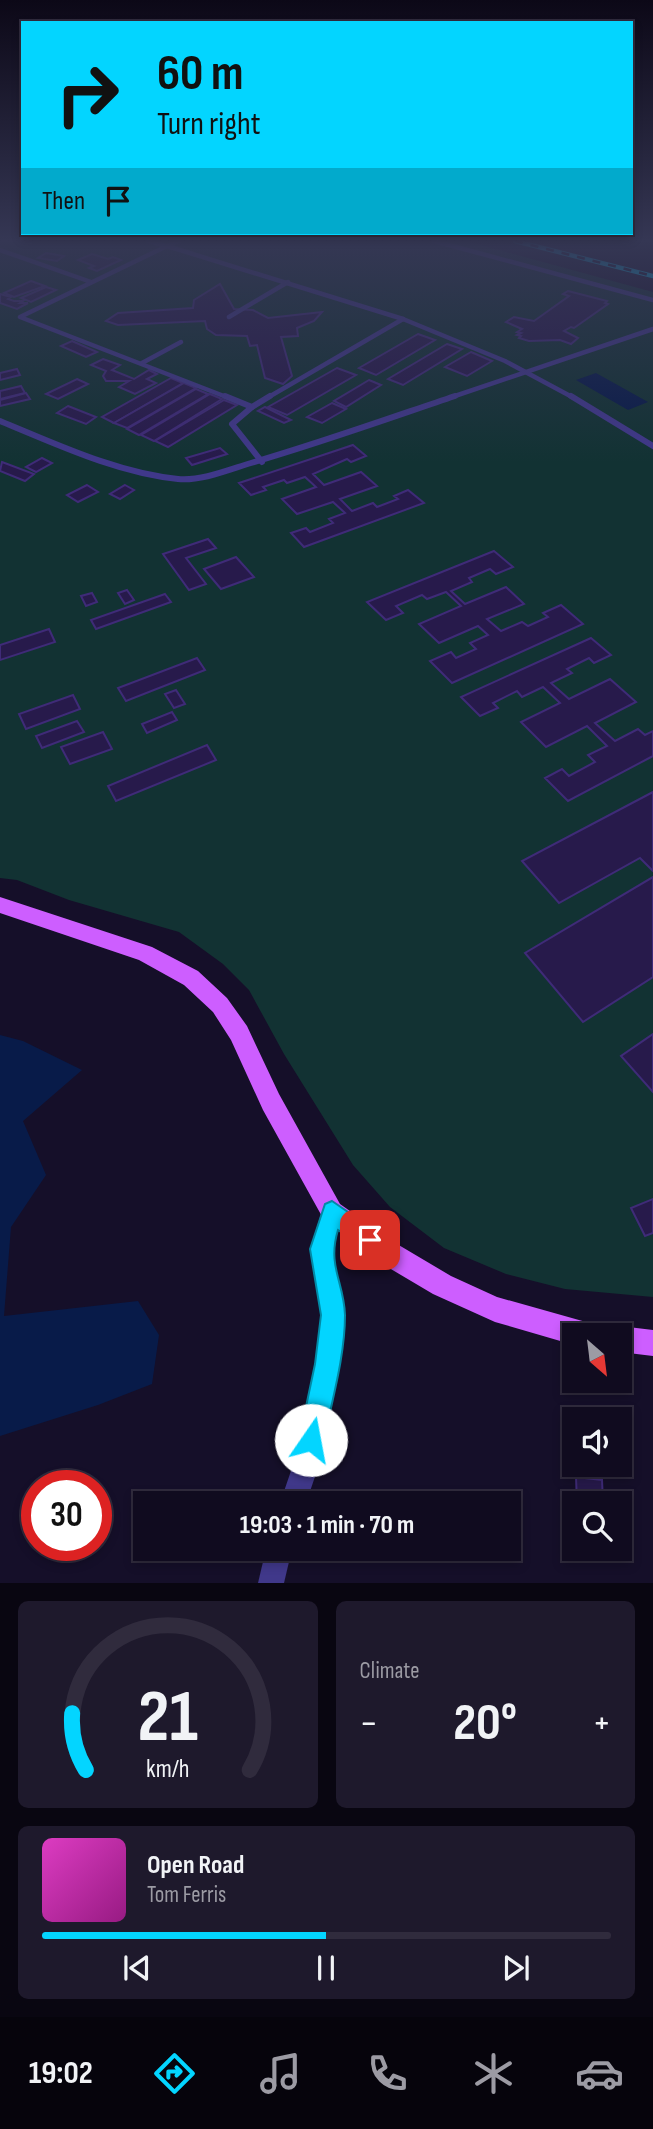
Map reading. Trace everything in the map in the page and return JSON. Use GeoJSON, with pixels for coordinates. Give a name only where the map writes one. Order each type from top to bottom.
{"type":"FeatureCollection","features":[{"type":"Feature","properties":{"kind":"main road"},"geometry":{"type":"LineString","coordinates":[[0,905],[145,953],[191,978],[220,1005],[239,1033],[271,1102],[332,1212],[388,1253],[442,1285],[495,1308],[562,1328]]}},
{"type":"Feature","properties":{"kind":"main road"},"geometry":{"type":"LineString","coordinates":[[632,1340],[653,1343]]}},
{"type":"Feature","properties":{"kind":"street"},"geometry":{"type":"LineString","coordinates":[[297,1491],[306,1465],[327,1364],[333,1315],[321,1249],[332,1212]]}},
{"type":"Feature","properties":{"kind":"street"},"geometry":{"type":"LineString","coordinates":[[271,1583],[276,1561]]}},
{"type":"Feature","properties":{"kind":"lane"},"geometry":{"type":"LineString","coordinates":[[24,315],[20,317],[252,407]]}},
{"type":"Feature","properties":{"kind":"lane"},"geometry":{"type":"LineString","coordinates":[[229,317],[233,315]]}},
{"type":"Feature","properties":{"kind":"lane"},"geometry":{"type":"LineString","coordinates":[[390,315],[479,349],[526,372],[653,446]]}},
{"type":"Feature","properties":{"kind":"lane"},"geometry":{"type":"LineString","coordinates":[[262,461],[232,424],[252,407],[403,319]]}},
{"type":"Feature","properties":{"kind":"lane"},"geometry":{"type":"LineString","coordinates":[[0,421],[60,446],[157,477],[180,479],[206,476],[262,461],[653,329]]}},
{"type":"Feature","properties":{"kind":"lane"},"geometry":{"type":"LineString","coordinates":[[142,363],[181,342]]}},
{"type":"Feature","properties":{"kind":"green space"},"geometry":{"type":"Polygon","coordinates":[[[0,315],[653,315],[653,1297],[565,1289],[506,1274],[444,1248],[390,1207],[353,1165],[284,1054],[249,990],[223,964],[179,932],[69,900],[17,880],[0,878],[0,315]]]}},
{"type":"Feature","properties":{"kind":"water"},"geometry":{"type":"Polygon","coordinates":[[[596,373],[648,402],[628,410],[576,380],[596,373]]]}},
{"type":"Feature","properties":{"kind":"water"},"geometry":{"type":"Polygon","coordinates":[[[0,1035],[23,1041],[82,1070],[23,1121],[46,1175],[11,1227],[4,1316],[138,1301],[159,1335],[152,1384],[98,1405],[0,1436],[0,1035]]]}},
{"type":"Feature","properties":{"kind":"building"},"geometry":{"type":"Polygon","coordinates":[[[115,315],[262,315],[268,318],[319,315],[314,321],[297,328],[298,336],[281,337],[292,376],[283,384],[265,378],[257,345],[250,346],[247,336],[216,335],[207,329],[205,321],[118,325],[106,321],[115,315]]]}},
{"type":"Feature","properties":{"kind":"building"},"geometry":{"type":"Polygon","coordinates":[[[543,315],[593,315],[574,328],[564,331],[578,338],[571,344],[560,340],[529,341],[519,338],[521,336],[517,335],[521,333],[517,332],[522,329],[506,322],[514,317],[534,321],[543,315]]]}},
{"type":"Feature","properties":{"kind":"building"},"geometry":{"type":"Polygon","coordinates":[[[418,334],[435,340],[376,375],[359,368],[418,334]]]}},
{"type":"Feature","properties":{"kind":"building"},"geometry":{"type":"Polygon","coordinates":[[[72,341],[97,352],[86,357],[61,346],[72,341]]]}},
{"type":"Feature","properties":{"kind":"building"},"geometry":{"type":"Polygon","coordinates":[[[447,344],[462,349],[403,385],[388,379],[447,344]]]}},
{"type":"Feature","properties":{"kind":"building"},"geometry":{"type":"Polygon","coordinates":[[[471,352],[492,361],[467,376],[445,367],[471,352]]]}},
{"type":"Feature","properties":{"kind":"building"},"geometry":{"type":"Polygon","coordinates":[[[103,359],[120,365],[112,370],[134,379],[149,370],[157,374],[147,379],[156,383],[135,394],[119,387],[129,381],[106,381],[103,376],[106,371],[91,365],[103,359]]]}},
{"type":"Feature","properties":{"kind":"building"},"geometry":{"type":"Polygon","coordinates":[[[337,368],[356,375],[287,415],[268,407],[337,368]]]}},
{"type":"Feature","properties":{"kind":"building"},"geometry":{"type":"Polygon","coordinates":[[[17,369],[20,375],[0,380],[0,373],[17,369]]]}},
{"type":"Feature","properties":{"kind":"building"},"geometry":{"type":"Polygon","coordinates":[[[171,378],[183,383],[114,423],[102,417],[171,378]]]}},
{"type":"Feature","properties":{"kind":"building"},"geometry":{"type":"Polygon","coordinates":[[[77,379],[88,384],[58,399],[46,394],[77,379]]]}},
{"type":"Feature","properties":{"kind":"building"},"geometry":{"type":"Polygon","coordinates":[[[369,380],[381,385],[346,407],[334,401],[369,380]]]}},
{"type":"Feature","properties":{"kind":"building"},"geometry":{"type":"Polygon","coordinates":[[[184,383],[196,388],[127,428],[114,423],[184,383]]]}},
{"type":"Feature","properties":{"kind":"building"},"geometry":{"type":"Polygon","coordinates":[[[21,386],[25,393],[0,399],[0,391],[21,386]]]}},
{"type":"Feature","properties":{"kind":"building"},"geometry":{"type":"Polygon","coordinates":[[[196,389],[208,394],[139,435],[127,429],[196,389]]]}},
{"type":"Feature","properties":{"kind":"building"},"geometry":{"type":"Polygon","coordinates":[[[26,393],[30,399],[0,406],[0,400],[26,393]]]}},
{"type":"Feature","properties":{"kind":"building"},"geometry":{"type":"Polygon","coordinates":[[[210,394],[222,399],[154,441],[141,435],[210,394]]]}},
{"type":"Feature","properties":{"kind":"building"},"geometry":{"type":"Polygon","coordinates":[[[224,400],[237,405],[168,447],[155,441],[224,400]]]}},
{"type":"Feature","properties":{"kind":"building"},"geometry":{"type":"Polygon","coordinates":[[[332,403],[346,409],[322,423],[307,417],[332,403]]]}},
{"type":"Feature","properties":{"kind":"building"},"geometry":{"type":"Polygon","coordinates":[[[68,406],[96,417],[86,424],[57,413],[68,406]]]}},
{"type":"Feature","properties":{"kind":"building"},"geometry":{"type":"Polygon","coordinates":[[[265,407],[291,420],[284,423],[258,411],[265,407]]]}},
{"type":"Feature","properties":{"kind":"building"},"geometry":{"type":"Polygon","coordinates":[[[353,445],[366,456],[351,462],[347,459],[313,474],[324,485],[361,472],[377,486],[340,499],[352,511],[373,503],[377,507],[398,499],[394,496],[408,490],[424,503],[304,547],[291,533],[306,528],[310,532],[333,523],[329,519],[345,513],[333,502],[297,514],[282,499],[316,487],[305,477],[263,487],[266,490],[251,495],[239,483],[353,445]]]}},
{"type":"Feature","properties":{"kind":"building"},"geometry":{"type":"Polygon","coordinates":[[[220,448],[227,454],[192,465],[186,458],[220,448]]]}},
{"type":"Feature","properties":{"kind":"building"},"geometry":{"type":"Polygon","coordinates":[[[42,458],[52,463],[36,472],[26,467],[42,458]]]}},
{"type":"Feature","properties":{"kind":"building"},"geometry":{"type":"Polygon","coordinates":[[[2,462],[34,474],[25,481],[0,471],[2,462]]]}},
{"type":"Feature","properties":{"kind":"building"},"geometry":{"type":"Polygon","coordinates":[[[87,485],[98,492],[78,502],[67,495],[87,485]]]}},
{"type":"Feature","properties":{"kind":"building"},"geometry":{"type":"Polygon","coordinates":[[[125,485],[134,490],[120,499],[110,494],[125,485]]]}},
{"type":"Feature","properties":{"kind":"building"},"geometry":{"type":"Polygon","coordinates":[[[208,539],[216,548],[186,558],[206,584],[189,590],[163,554],[208,539]]]}},
{"type":"Feature","properties":{"kind":"building"},"geometry":{"type":"Polygon","coordinates":[[[494,551],[513,567],[496,574],[490,569],[469,578],[472,582],[451,591],[465,604],[506,587],[524,604],[487,619],[501,631],[522,622],[528,626],[548,617],[543,613],[561,605],[583,624],[452,683],[430,661],[451,652],[456,658],[476,649],[470,643],[488,635],[478,626],[439,643],[419,624],[461,606],[446,592],[427,599],[422,595],[396,606],[403,613],[386,620],[367,602],[494,551]]]}},
{"type":"Feature","properties":{"kind":"building"},"geometry":{"type":"Polygon","coordinates":[[[236,557],[254,577],[221,589],[204,569],[236,557]]]}},
{"type":"Feature","properties":{"kind":"building"},"geometry":{"type":"Polygon","coordinates":[[[127,590],[134,600],[125,604],[118,593],[127,590]]]}},
{"type":"Feature","properties":{"kind":"building"},"geometry":{"type":"Polygon","coordinates":[[[92,593],[97,602],[86,606],[81,596],[92,593]]]}},
{"type":"Feature","properties":{"kind":"building"},"geometry":{"type":"Polygon","coordinates":[[[165,594],[171,602],[96,629],[91,620],[165,594]]]}},
{"type":"Feature","properties":{"kind":"building"},"geometry":{"type":"Polygon","coordinates":[[[49,629],[55,642],[0,660],[0,645],[49,629]]]}},
{"type":"Feature","properties":{"kind":"building"},"geometry":{"type":"Polygon","coordinates":[[[591,638],[611,655],[594,663],[589,658],[567,669],[572,673],[551,683],[569,699],[610,679],[636,702],[595,723],[615,741],[638,729],[645,735],[653,731],[653,756],[568,801],[545,778],[562,769],[569,776],[595,762],[588,755],[607,746],[587,726],[546,747],[521,722],[560,703],[543,687],[522,697],[517,691],[493,703],[498,708],[480,716],[461,697],[591,638]]]}},
{"type":"Feature","properties":{"kind":"building"},"geometry":{"type":"Polygon","coordinates":[[[197,658],[205,670],[126,701],[118,688],[197,658]]]}},
{"type":"Feature","properties":{"kind":"building"},"geometry":{"type":"Polygon","coordinates":[[[176,690],[185,704],[174,708],[165,694],[176,690]]]}},
{"type":"Feature","properties":{"kind":"building"},"geometry":{"type":"Polygon","coordinates":[[[73,695],[80,709],[26,729],[19,714],[73,695]]]}},
{"type":"Feature","properties":{"kind":"building"},"geometry":{"type":"Polygon","coordinates":[[[172,712],[177,720],[147,733],[142,724],[172,712]]]}},
{"type":"Feature","properties":{"kind":"building"},"geometry":{"type":"Polygon","coordinates":[[[77,721],[84,732],[42,748],[36,736],[77,721]]]}},
{"type":"Feature","properties":{"kind":"building"},"geometry":{"type":"Polygon","coordinates":[[[103,732],[112,749],[70,764],[61,747],[103,732]]]}},
{"type":"Feature","properties":{"kind":"building"},"geometry":{"type":"Polygon","coordinates":[[[207,745],[216,760],[116,801],[108,786],[207,745]]]}},
{"type":"Feature","properties":{"kind":"building"},"geometry":{"type":"Polygon","coordinates":[[[653,792],[653,871],[640,858],[559,903],[522,861],[653,792]]]}},
{"type":"Feature","properties":{"kind":"building"},"geometry":{"type":"Polygon","coordinates":[[[653,877],[653,977],[583,1022],[525,953],[653,877]]]}},
{"type":"Feature","properties":{"kind":"building"},"geometry":{"type":"Polygon","coordinates":[[[653,1034],[653,1092],[621,1056],[653,1034]]]}},
{"type":"Feature","properties":{"kind":"building"},"geometry":{"type":"Polygon","coordinates":[[[653,1199],[653,1233],[645,1236],[631,1208],[653,1199]]]}},
{"type":"Feature","properties":{"kind":"building"},"geometry":{"type":"Polygon","coordinates":[[[576,1477],[602,1480],[602,1491],[577,1491],[576,1477]]]}},
{"type":"Feature","properties":{"kind":"route"},"geometry":{"type":"LineString","coordinates":[[311,1440],[327,1364],[333,1315],[321,1249],[332,1212],[370,1240]]}}]}
